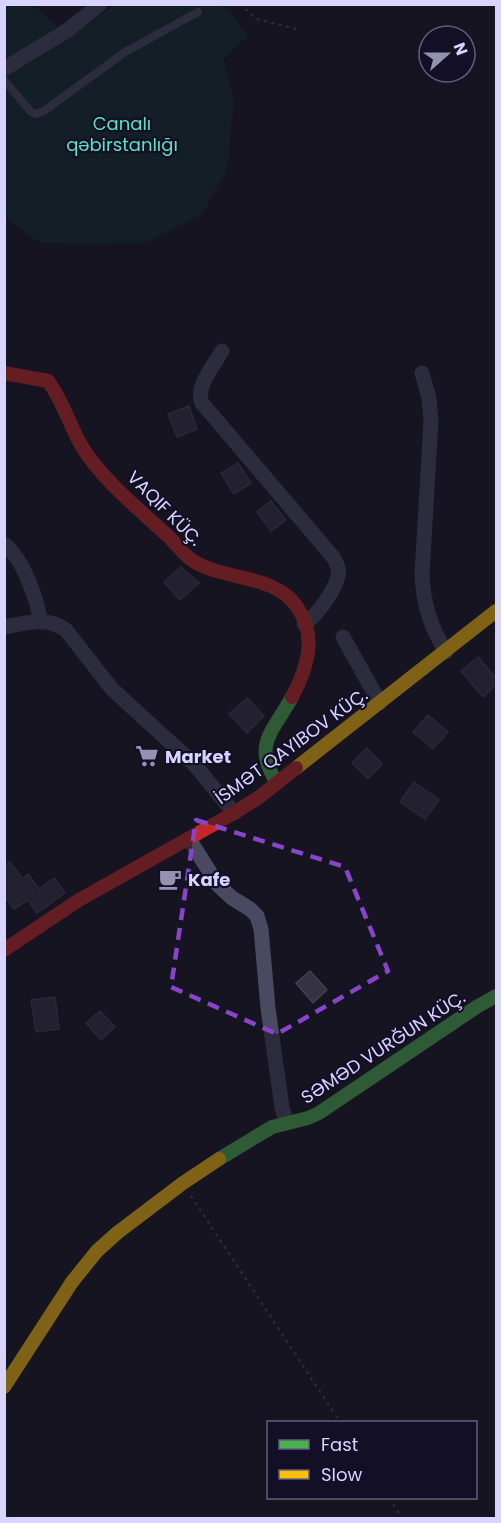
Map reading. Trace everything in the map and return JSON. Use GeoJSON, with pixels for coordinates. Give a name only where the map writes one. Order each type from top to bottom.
{"type":"FeatureCollection","features":[{"type":"Feature","properties":{"kind":"street"},"geometry":{"type":"LineString","coordinates":[[4,69],[68,30],[100,4]]}},
{"type":"Feature","properties":{"kind":"street"},"geometry":{"type":"LineString","coordinates":[[222,351],[201,387],[199,397],[202,403],[333,557],[339,568],[338,577],[318,613],[304,624]]}},
{"type":"Feature","properties":{"kind":"street","name":"VAQIF KÜÇ."},"geometry":{"type":"LineString","coordinates":[[4,373],[48,381],[60,398],[75,436],[86,453],[194,562],[210,570],[273,588],[296,605],[309,640],[309,655],[305,670],[265,743],[266,767],[277,783]]}},
{"type":"Feature","properties":{"kind":"street"},"geometry":{"type":"LineString","coordinates":[[422,373],[429,398],[431,421],[422,574],[423,596],[429,619],[446,651]]}},
{"type":"Feature","properties":{"kind":"street"},"geometry":{"type":"LineString","coordinates":[[4,544],[11,549],[33,590],[39,606],[40,621]]}},
{"type":"Feature","properties":{"kind":"street"},"geometry":{"type":"LineString","coordinates":[[4,950],[53,916],[234,813],[277,783],[496,611]]}},
{"type":"Feature","properties":{"kind":"street"},"geometry":{"type":"LineString","coordinates":[[4,627],[40,621],[57,623],[66,630],[112,688],[195,765],[234,813]]}},
{"type":"Feature","properties":{"kind":"street"},"geometry":{"type":"LineString","coordinates":[[344,637],[380,703]]}},
{"type":"Feature","properties":{"kind":"street"},"geometry":{"type":"LineString","coordinates":[[189,839],[218,885],[257,916],[261,929],[268,1008],[286,1123]]}},
{"type":"Feature","properties":{"kind":"street","name":"SƏMƏD VURĞUN KÜÇ."},"geometry":{"type":"LineString","coordinates":[[4,1387],[72,1282],[97,1251],[117,1233],[183,1183],[251,1138],[272,1127],[319,1113],[496,996]]}},
{"type":"Feature","properties":{"kind":"lane"},"geometry":{"type":"LineString","coordinates":[[4,80],[30,112],[36,114],[44,111],[125,52],[198,12]]}},
{"type":"Feature","properties":{"kind":"path"},"geometry":{"type":"LineString","coordinates":[[240,4],[257,19],[300,30]]}},
{"type":"Feature","properties":{"kind":"path"},"geometry":{"type":"LineString","coordinates":[[183,1183],[339,1421]]}},
{"type":"Feature","properties":{"kind":"path"},"geometry":{"type":"LineString","coordinates":[[390,1499],[402,1518]]}},
{"type":"Feature","properties":{"kind":"highlighted area"},"geometry":{"type":"Polygon","coordinates":[[[196,820],[345,867],[388,971],[277,1034],[171,987],[196,820]]]}},
{"type":"Feature","properties":{"kind":"green space"},"geometry":{"type":"Polygon","coordinates":[[[5,5],[33,5],[57,26],[22,52],[5,61],[5,5]]]}},
{"type":"Feature","properties":{"kind":"green space","name":"Canalı qəbirstanlığı"},"geometry":{"type":"Polygon","coordinates":[[[114,5],[220,5],[230,11],[248,36],[223,59],[234,100],[227,170],[202,214],[142,244],[40,243],[5,218],[5,77],[47,52],[114,5]]]}},
{"type":"Feature","properties":{"kind":"building"},"geometry":{"type":"Polygon","coordinates":[[[189,406],[197,429],[177,437],[168,414],[189,406]]]}},
{"type":"Feature","properties":{"kind":"building"},"geometry":{"type":"Polygon","coordinates":[[[238,463],[251,483],[234,494],[221,473],[238,463]]]}},
{"type":"Feature","properties":{"kind":"building"},"geometry":{"type":"Polygon","coordinates":[[[271,501],[286,520],[271,531],[257,512],[271,501]]]}},
{"type":"Feature","properties":{"kind":"building"},"geometry":{"type":"Polygon","coordinates":[[[181,567],[199,583],[180,600],[164,582],[181,567]]]}},
{"type":"Feature","properties":{"kind":"building"},"geometry":{"type":"Polygon","coordinates":[[[478,657],[496,678],[496,685],[483,697],[461,671],[478,657]]]}},
{"type":"Feature","properties":{"kind":"building"},"geometry":{"type":"Polygon","coordinates":[[[247,698],[264,716],[247,733],[229,714],[247,698]]]}},
{"type":"Feature","properties":{"kind":"building"},"geometry":{"type":"Polygon","coordinates":[[[428,715],[448,732],[433,749],[413,732],[428,715]]]}},
{"type":"Feature","properties":{"kind":"building"},"geometry":{"type":"Polygon","coordinates":[[[367,748],[382,764],[368,779],[352,763],[367,748]]]}},
{"type":"Feature","properties":{"kind":"building"},"geometry":{"type":"Polygon","coordinates":[[[414,782],[439,800],[425,819],[400,802],[414,782]]]}},
{"type":"Feature","properties":{"kind":"building"},"geometry":{"type":"Polygon","coordinates":[[[10,862],[22,878],[28,874],[39,889],[54,878],[65,893],[37,913],[28,900],[14,909],[4,896],[4,866],[10,862]]]}},
{"type":"Feature","properties":{"kind":"building"},"geometry":{"type":"Polygon","coordinates":[[[310,971],[327,990],[313,1003],[296,983],[310,971]]]}},
{"type":"Feature","properties":{"kind":"building"},"geometry":{"type":"Polygon","coordinates":[[[55,997],[59,1029],[36,1032],[31,1000],[55,997]]]}},
{"type":"Feature","properties":{"kind":"building"},"geometry":{"type":"Polygon","coordinates":[[[100,1011],[115,1027],[101,1040],[86,1023],[100,1011]]]}},
{"type":"Feature","properties":{"kind":"traffic: fast"},"geometry":{"type":"LineString","coordinates":[[277,783],[266,758],[266,748],[272,729],[292,697]]}},
{"type":"Feature","properties":{"kind":"traffic: fast"},"geometry":{"type":"LineString","coordinates":[[219,1159],[272,1127],[319,1113],[496,996]]}},
{"type":"Feature","properties":{"kind":"traffic: slow"},"geometry":{"type":"LineString","coordinates":[[296,768],[496,611]]}},
{"type":"Feature","properties":{"kind":"traffic: slow"},"geometry":{"type":"LineString","coordinates":[[4,1387],[72,1282],[97,1251],[183,1183],[219,1159]]}},
{"type":"Feature","properties":{"kind":"traffic: jam"},"geometry":{"type":"LineString","coordinates":[[4,373],[48,381],[89,458],[122,494],[188,557],[208,568],[263,583],[288,596],[303,618],[309,641],[306,664],[292,697]]}},
{"type":"Feature","properties":{"kind":"traffic: jam"},"geometry":{"type":"LineString","coordinates":[[4,950],[79,900],[234,813],[258,798],[296,768]]}},
{"type":"Feature","properties":{"kind":"place","name":"Market"},"geometry":{"type":"Point","coordinates":[147,756]}},
{"type":"Feature","properties":{"kind":"place","name":"Kafe"},"geometry":{"type":"Point","coordinates":[170,879]}}]}
